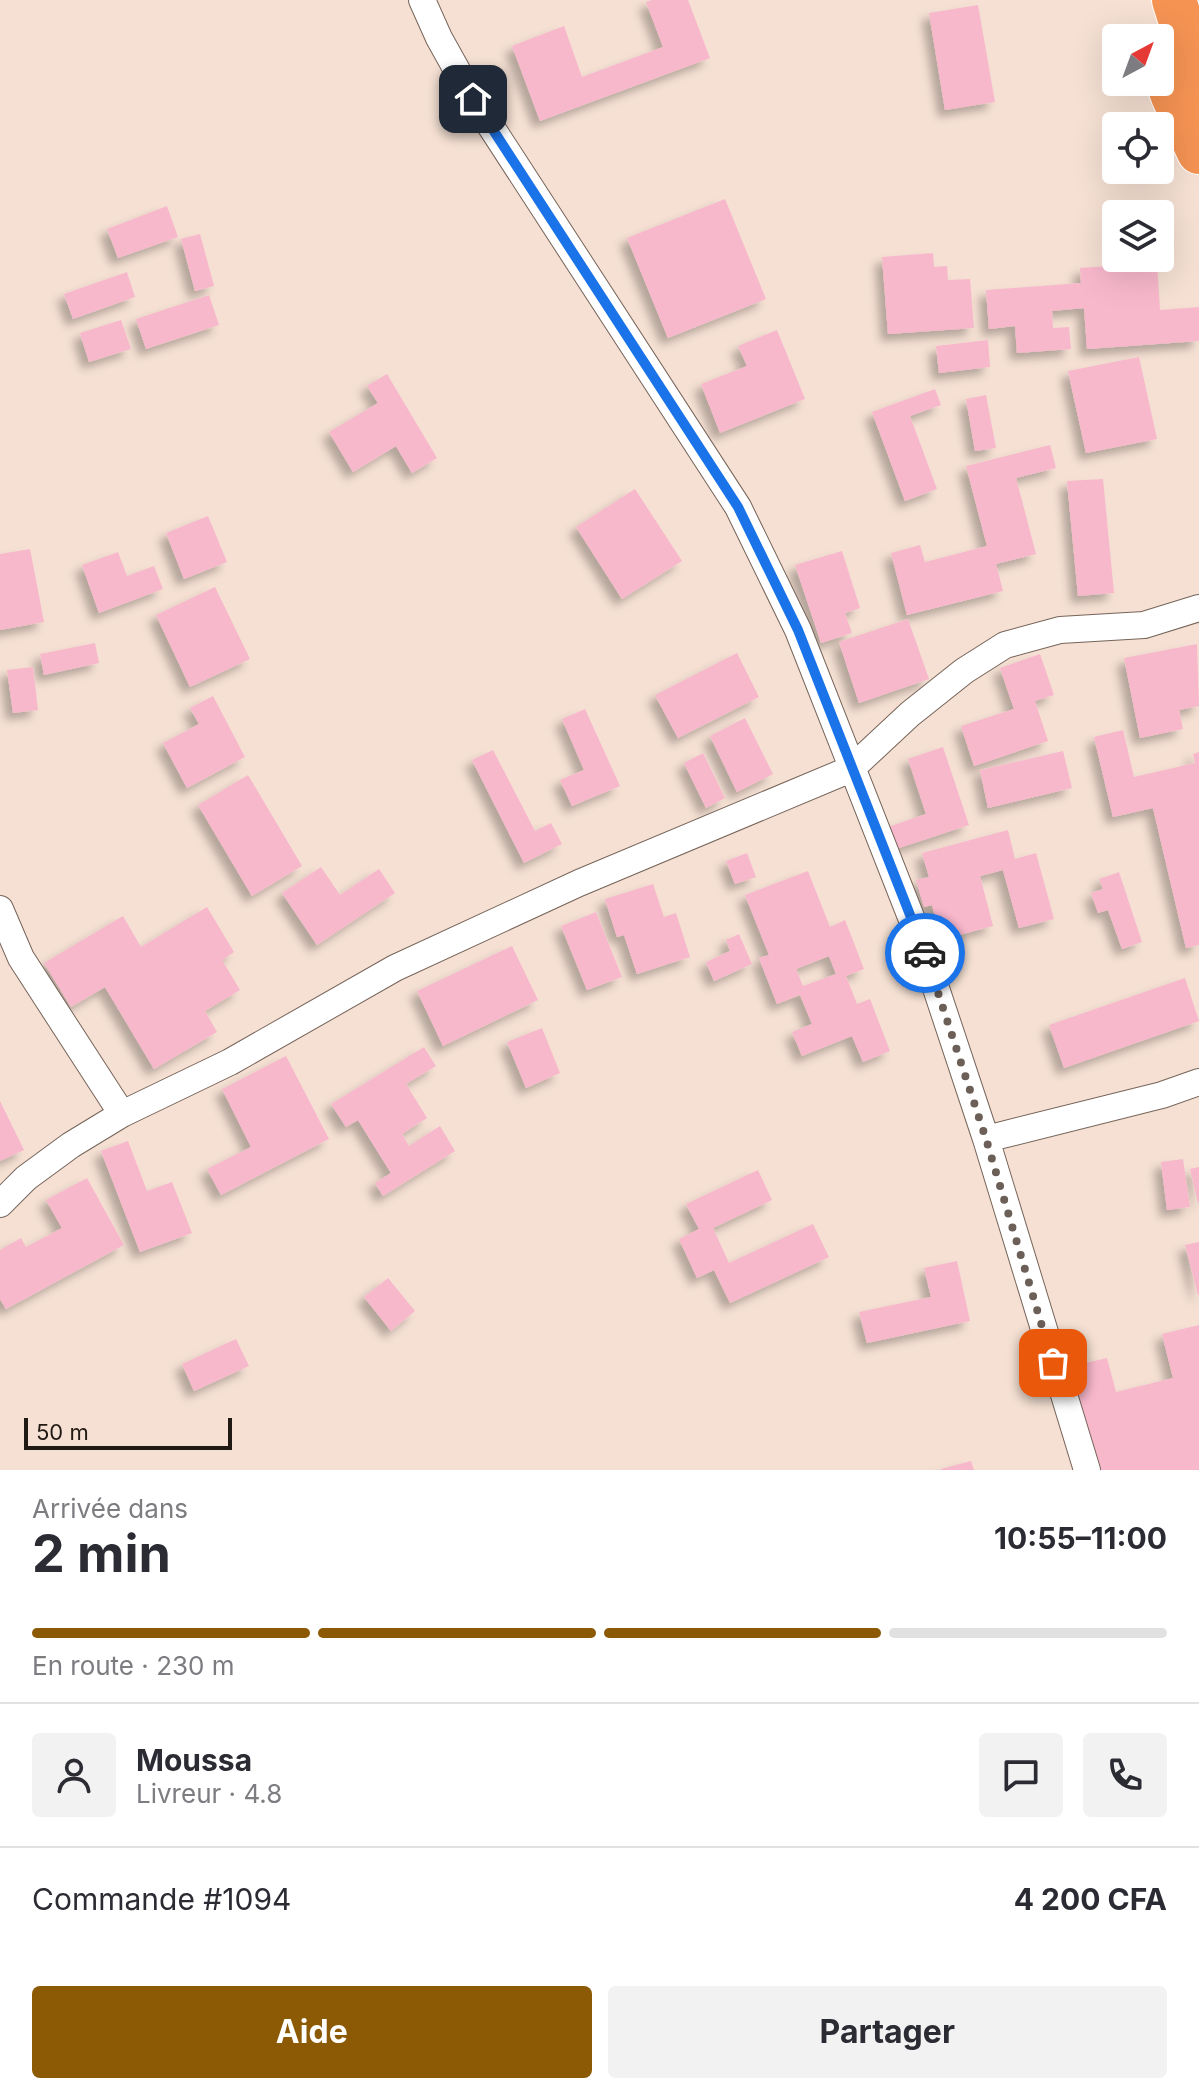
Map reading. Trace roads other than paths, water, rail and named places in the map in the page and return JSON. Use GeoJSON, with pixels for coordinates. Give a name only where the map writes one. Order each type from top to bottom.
{"type":"FeatureCollection","features":[{"type":"Feature","properties":{"kind":"highway"},"geometry":{"type":"LineString","coordinates":[[1144,0],[1150,24]]}},
{"type":"Feature","properties":{"kind":"highway"},"geometry":{"type":"LineString","coordinates":[[1174,0],[1199,79]]}},
{"type":"Feature","properties":{"kind":"highway"},"geometry":{"type":"LineString","coordinates":[[1173,96],[1199,152]]}},
{"type":"Feature","properties":{"kind":"street"},"geometry":{"type":"LineString","coordinates":[[422,0],[473,99],[738,507],[798,630],[920,940],[986,1139],[1087,1470]]}},
{"type":"Feature","properties":{"kind":"street"},"geometry":{"type":"LineString","coordinates":[[0,1204],[26,1178],[71,1145],[122,1114],[230,1062],[395,968],[579,883],[851,769],[910,714],[964,671],[1005,645],[1060,630],[1144,625],[1199,608]]}},
{"type":"Feature","properties":{"kind":"street"},"geometry":{"type":"LineString","coordinates":[[0,909],[21,958],[122,1114]]}},
{"type":"Feature","properties":{"kind":"street"},"geometry":{"type":"LineString","coordinates":[[986,1139],[1162,1095],[1199,1082]]}}]}
